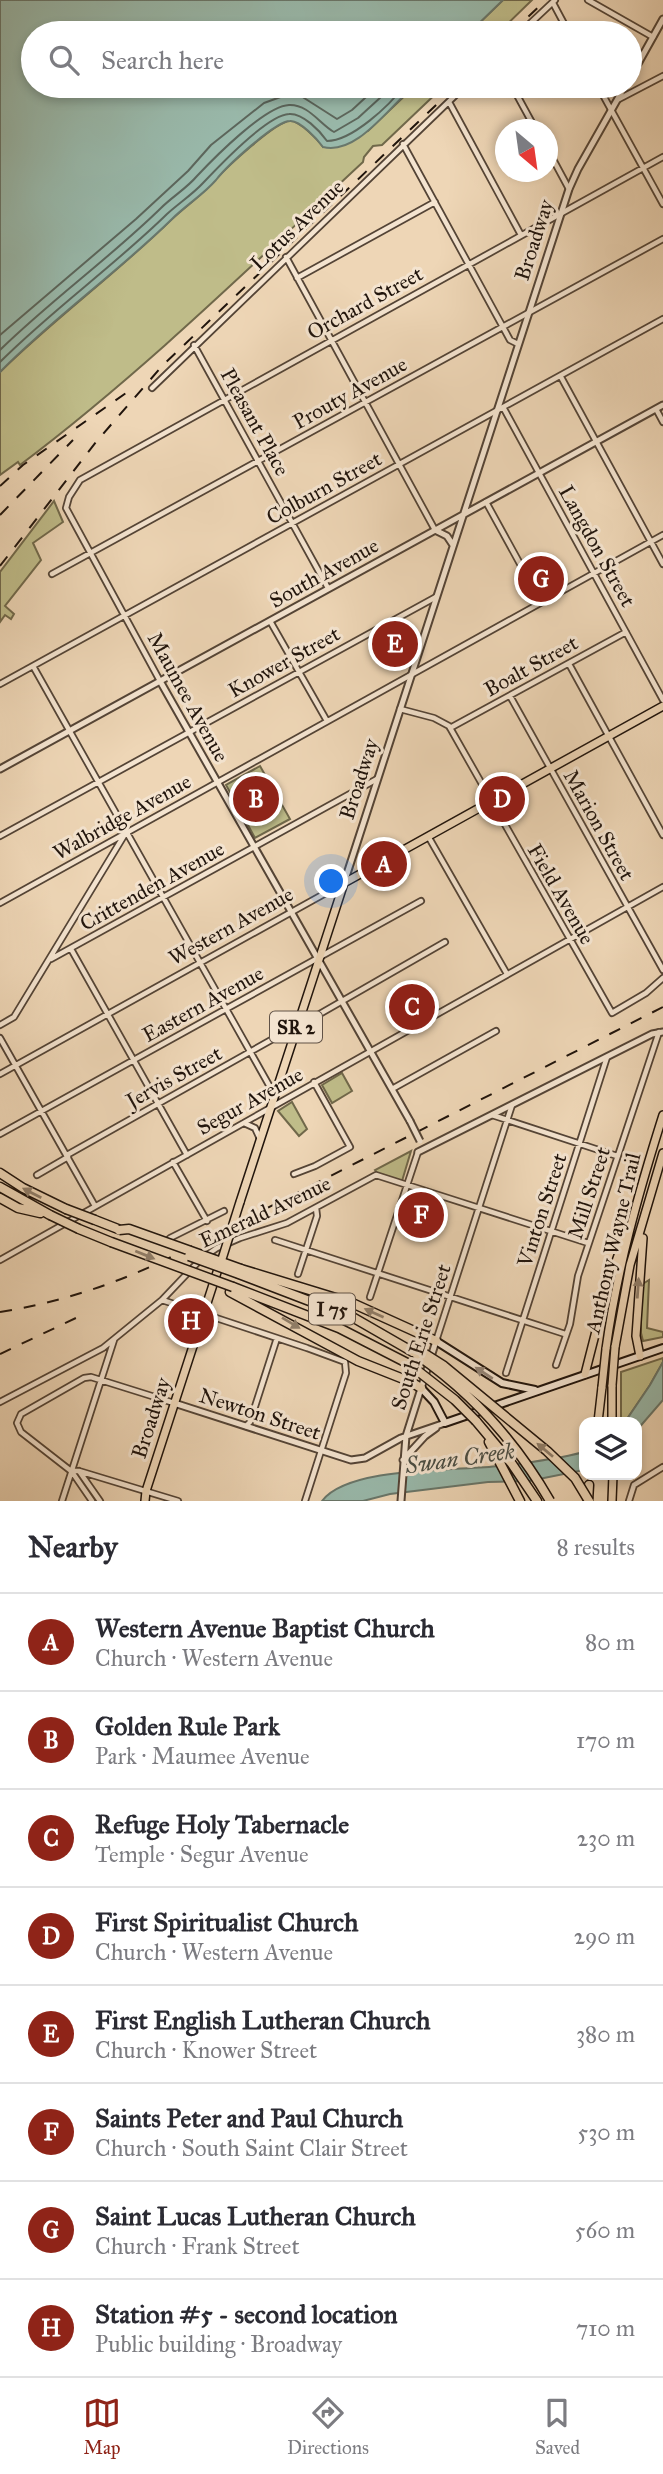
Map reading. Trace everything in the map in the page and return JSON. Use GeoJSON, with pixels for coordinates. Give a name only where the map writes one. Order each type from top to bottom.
{"type":"FeatureCollection","features":[{"type":"Feature","properties":{"kind":"highway","name":"I 75"},"geometry":{"type":"LineString","coordinates":[[0,1173],[23,1188],[66,1209],[240,1271],[354,1318],[410,1350]]}},
{"type":"Feature","properties":{"kind":"highway"},"geometry":{"type":"LineString","coordinates":[[0,1187],[79,1229],[231,1289],[358,1362],[405,1379],[421,1388]]}},
{"type":"Feature","properties":{"kind":"highway"},"geometry":{"type":"LineString","coordinates":[[0,1198],[18,1208],[50,1215]]}},
{"type":"Feature","properties":{"kind":"highway"},"geometry":{"type":"LineString","coordinates":[[240,1271],[352,1303],[436,1342]]}},
{"type":"Feature","properties":{"kind":"highway","name":"I 75"},"geometry":{"type":"LineString","coordinates":[[231,1289],[339,1328],[410,1364],[477,1421],[512,1464],[537,1501]]}},
{"type":"Feature","properties":{"kind":"highway"},"geometry":{"type":"LineString","coordinates":[[410,1350],[453,1381],[490,1416],[522,1457],[550,1501]]}},
{"type":"Feature","properties":{"kind":"highway"},"geometry":{"type":"LineString","coordinates":[[410,1350],[425,1354],[444,1366],[522,1430],[569,1471],[588,1501]]}},
{"type":"Feature","properties":{"kind":"highway"},"geometry":{"type":"LineString","coordinates":[[477,1421],[520,1501]]}},
{"type":"Feature","properties":{"kind":"highway"},"geometry":{"type":"LineString","coordinates":[[588,1501],[590,1480]]}},
{"type":"Feature","properties":{"kind":"main road","name":"Western Avenue"},"geometry":{"type":"LineString","coordinates":[[344,883],[548,767],[663,706]]}},
{"type":"Feature","properties":{"kind":"main road","name":"Broadway"},"geometry":{"type":"LineString","coordinates":[[143,1501],[344,883]]}},
{"type":"Feature","properties":{"kind":"main road","name":"Anthony Wayne Trail"},"geometry":{"type":"LineString","coordinates":[[612,1417],[612,1309],[634,1213],[663,1115]]}},
{"type":"Feature","properties":{"kind":"main road","name":"Anthony Wayne Trail"},"geometry":{"type":"LineString","coordinates":[[599,1417],[602,1387],[630,1265],[663,1153]]}},
{"type":"Feature","properties":{"kind":"main road"},"geometry":{"type":"LineString","coordinates":[[640,1356],[636,1336],[637,1293],[647,1212]]}},
{"type":"Feature","properties":{"kind":"main road"},"geometry":{"type":"LineString","coordinates":[[585,1374],[608,1284],[634,1213]]}},
{"type":"Feature","properties":{"kind":"main road"},"geometry":{"type":"LineString","coordinates":[[436,1342],[502,1383],[537,1390]]}},
{"type":"Feature","properties":{"kind":"main road"},"geometry":{"type":"LineString","coordinates":[[421,1388],[434,1402],[444,1423],[663,1348]]}},
{"type":"Feature","properties":{"kind":"main road"},"geometry":{"type":"LineString","coordinates":[[612,1501],[613,1480]]}},
{"type":"Feature","properties":{"kind":"street"},"geometry":{"type":"LineString","coordinates":[[588,0],[625,21]]}},
{"type":"Feature","properties":{"kind":"street"},"geometry":{"type":"LineString","coordinates":[[533,21],[554,1],[563,21]]}},
{"type":"Feature","properties":{"kind":"street"},"geometry":{"type":"LineString","coordinates":[[642,57],[663,19]]}},
{"type":"Feature","properties":{"kind":"street"},"geometry":{"type":"LineString","coordinates":[[642,31],[653,37]]}},
{"type":"Feature","properties":{"kind":"street"},"geometry":{"type":"LineString","coordinates":[[642,87],[663,76]]}},
{"type":"Feature","properties":{"kind":"street","name":"Lotus Avenue"},"geometry":{"type":"LineString","coordinates":[[152,388],[453,98]]}},
{"type":"Feature","properties":{"kind":"street"},"geometry":{"type":"LineString","coordinates":[[519,98],[530,119]]}},
{"type":"Feature","properties":{"kind":"street"},"geometry":{"type":"LineString","coordinates":[[604,98],[663,204]]}},
{"type":"Feature","properties":{"kind":"street","name":"Broadway"},"geometry":{"type":"LineString","coordinates":[[344,883],[569,189],[618,99]]}},
{"type":"Feature","properties":{"kind":"street"},"geometry":{"type":"LineString","coordinates":[[449,102],[522,235]]}},
{"type":"Feature","properties":{"kind":"street"},"geometry":{"type":"LineString","coordinates":[[403,144],[502,327],[510,340],[518,344]]}},
{"type":"Feature","properties":{"kind":"street","name":"Orchard Street"},"geometry":{"type":"LineString","coordinates":[[83,477],[663,157]]}},
{"type":"Feature","properties":{"kind":"street"},"geometry":{"type":"LineString","coordinates":[[558,169],[569,189]]}},
{"type":"Feature","properties":{"kind":"street"},"geometry":{"type":"LineString","coordinates":[[297,278],[435,202]]}},
{"type":"Feature","properties":{"kind":"street","name":"Prouty Avenue"},"geometry":{"type":"LineString","coordinates":[[52,574],[663,239]]}},
{"type":"Feature","properties":{"kind":"street"},"geometry":{"type":"LineString","coordinates":[[285,257],[435,530],[447,537],[453,545]]}},
{"type":"Feature","properties":{"kind":"street","name":"Colburn Street"},"geometry":{"type":"LineString","coordinates":[[0,684],[663,319]]}},
{"type":"Feature","properties":{"kind":"street","name":"Pleasant Place"},"geometry":{"type":"LineString","coordinates":[[194,345],[328,589]]}},
{"type":"Feature","properties":{"kind":"street"},"geometry":{"type":"LineString","coordinates":[[561,377],[663,564]]}},
{"type":"Feature","properties":{"kind":"street","name":"South Avenue"},"geometry":{"type":"LineString","coordinates":[[0,769],[663,405]]}},
{"type":"Feature","properties":{"kind":"street","name":"Langdon Street"},"geometry":{"type":"LineString","coordinates":[[503,407],[663,700]]}},
{"type":"Feature","properties":{"kind":"street"},"geometry":{"type":"LineString","coordinates":[[656,409],[663,422]]}},
{"type":"Feature","properties":{"kind":"street","name":"Maumee Avenue"},"geometry":{"type":"LineString","coordinates":[[83,477],[69,497],[66,508],[160,681],[421,1141],[418,1152]]}},
{"type":"Feature","properties":{"kind":"street"},"geometry":{"type":"LineString","coordinates":[[486,502],[541,602]]}},
{"type":"Feature","properties":{"kind":"street","name":"Walbridge Avenue"},"geometry":{"type":"LineString","coordinates":[[0,903],[663,535]]}},
{"type":"Feature","properties":{"kind":"street","name":"Knower Street"},"geometry":{"type":"LineString","coordinates":[[0,836],[436,597]]}},
{"type":"Feature","properties":{"kind":"street"},"geometry":{"type":"LineString","coordinates":[[270,621],[327,721]]}},
{"type":"Feature","properties":{"kind":"street","name":"Boalt Street"},"geometry":{"type":"LineString","coordinates":[[450,728],[626,632]]}},
{"type":"Feature","properties":{"kind":"street"},"geometry":{"type":"LineString","coordinates":[[569,664],[663,835]]}},
{"type":"Feature","properties":{"kind":"street"},"geometry":{"type":"LineString","coordinates":[[33,666],[275,1095]]}},
{"type":"Feature","properties":{"kind":"street","name":"Marion Street"},"geometry":{"type":"LineString","coordinates":[[510,696],[663,970]]}},
{"type":"Feature","properties":{"kind":"street"},"geometry":{"type":"LineString","coordinates":[[400,709],[434,718],[450,728]]}},
{"type":"Feature","properties":{"kind":"street","name":"Field Avenue"},"geometry":{"type":"LineString","coordinates":[[450,728],[612,1013],[646,993],[663,978]]}},
{"type":"Feature","properties":{"kind":"street","name":"Crittenden Avenue"},"geometry":{"type":"LineString","coordinates":[[51,959],[377,779]]}},
{"type":"Feature","properties":{"kind":"street"},"geometry":{"type":"LineString","coordinates":[[0,1025],[15,1017],[126,832]]}},
{"type":"Feature","properties":{"kind":"street"},"geometry":{"type":"LineString","coordinates":[[428,836],[507,974]]}},
{"type":"Feature","properties":{"kind":"street","name":"Western Avenue"},"geometry":{"type":"LineString","coordinates":[[0,1073],[344,883]]}},
{"type":"Feature","properties":{"kind":"street","name":"Segur Avenue"},"geometry":{"type":"LineString","coordinates":[[0,1260],[663,887]]}},
{"type":"Feature","properties":{"kind":"street","name":"Eastern Avenue"},"geometry":{"type":"LineString","coordinates":[[0,1134],[421,901]]}},
{"type":"Feature","properties":{"kind":"street","name":"Jervis Street"},"geometry":{"type":"LineString","coordinates":[[37,1175],[444,942]]}},
{"type":"Feature","properties":{"kind":"street"},"geometry":{"type":"LineString","coordinates":[[71,949],[187,1154]]}},
{"type":"Feature","properties":{"kind":"street"},"geometry":{"type":"LineString","coordinates":[[391,1089],[496,1031]]}},
{"type":"Feature","properties":{"kind":"street"},"geometry":{"type":"LineString","coordinates":[[370,1297],[418,1152],[661,1032]]}},
{"type":"Feature","properties":{"kind":"street","name":"Mill Street"},"geometry":{"type":"LineString","coordinates":[[556,1366],[570,1324],[578,1276],[588,1243],[661,1032]]}},
{"type":"Feature","properties":{"kind":"street"},"geometry":{"type":"LineString","coordinates":[[0,1038],[95,1206]]}},
{"type":"Feature","properties":{"kind":"street","name":"Vinton Street"},"geometry":{"type":"LineString","coordinates":[[506,1373],[607,1057]]}},
{"type":"Feature","properties":{"kind":"street"},"geometry":{"type":"LineString","coordinates":[[293,1174],[315,1166],[350,1147],[314,1082]]}},
{"type":"Feature","properties":{"kind":"street","name":"South Erie Street"},"geometry":{"type":"LineString","coordinates":[[401,1501],[406,1436],[512,1105]]}},
{"type":"Feature","properties":{"kind":"street"},"geometry":{"type":"LineString","coordinates":[[492,1115],[617,1156]]}},
{"type":"Feature","properties":{"kind":"street"},"geometry":{"type":"LineString","coordinates":[[243,1123],[254,1128],[260,1139]]}},
{"type":"Feature","properties":{"kind":"street"},"geometry":{"type":"LineString","coordinates":[[173,1162],[207,1221]]}},
{"type":"Feature","properties":{"kind":"street","name":"Emerald Avenue"},"geometry":{"type":"LineString","coordinates":[[0,1402],[93,1354],[162,1300],[201,1259],[217,1248],[287,1223],[376,1175],[407,1185]]}},
{"type":"Feature","properties":{"kind":"street"},"geometry":{"type":"LineString","coordinates":[[407,1185],[588,1243]]}},
{"type":"Feature","properties":{"kind":"street"},"geometry":{"type":"LineString","coordinates":[[298,1274],[317,1216],[316,1208]]}},
{"type":"Feature","properties":{"kind":"street"},"geometry":{"type":"LineString","coordinates":[[170,1238],[224,1211]]}},
{"type":"Feature","properties":{"kind":"street"},"geometry":{"type":"LineString","coordinates":[[275,1240],[565,1334]]}},
{"type":"Feature","properties":{"kind":"street"},"geometry":{"type":"LineString","coordinates":[[162,1300],[339,1359],[346,1366],[346,1375],[304,1501]]}},
{"type":"Feature","properties":{"kind":"street"},"geometry":{"type":"LineString","coordinates":[[246,1426],[250,1422],[277,1338]]}},
{"type":"Feature","properties":{"kind":"street"},"geometry":{"type":"LineString","coordinates":[[62,1501],[114,1339]]}},
{"type":"Feature","properties":{"kind":"street"},"geometry":{"type":"LineString","coordinates":[[92,1501],[71,1471],[27,1437],[17,1425],[22,1414],[84,1378],[101,1379]]}},
{"type":"Feature","properties":{"kind":"street","name":"Newton Street"},"geometry":{"type":"LineString","coordinates":[[101,1379],[351,1460],[360,1460],[406,1436],[444,1423]]}},
{"type":"Feature","properties":{"kind":"street"},"geometry":{"type":"LineString","coordinates":[[403,1460],[425,1436],[444,1423]]}},
{"type":"Feature","properties":{"kind":"street"},"geometry":{"type":"LineString","coordinates":[[629,1501],[633,1486],[663,1467]]}},
{"type":"Feature","properties":{"kind":"street"},"geometry":{"type":"LineString","coordinates":[[71,1471],[79,1471],[178,1501]]}},
{"type":"Feature","properties":{"kind":"street"},"geometry":{"type":"LineString","coordinates":[[79,1471],[100,1501]]}},
{"type":"Feature","properties":{"kind":"shaded area"},"geometry":{"type":"Polygon","coordinates":[[[503,0],[532,0],[510,21],[481,21],[503,0]]]}},
{"type":"Feature","properties":{"kind":"shaded area"},"geometry":{"type":"Polygon","coordinates":[[[402,98],[431,98],[382,145],[373,146],[363,162],[153,356],[20,465],[18,462],[0,475],[0,372],[21,352],[205,191],[240,156],[283,123],[290,121],[298,124],[323,147],[368,131],[402,98]]]}},
{"type":"Feature","properties":{"kind":"shaded area"},"geometry":{"type":"Polygon","coordinates":[[[54,501],[63,522],[33,543],[41,560],[5,606],[14,614],[11,619],[5,615],[0,622],[0,572],[54,501]]]}},
{"type":"Feature","properties":{"kind":"shaded area"},"geometry":{"type":"Polygon","coordinates":[[[260,766],[290,819],[255,838],[226,785],[260,766]]]}},
{"type":"Feature","properties":{"kind":"shaded area"},"geometry":{"type":"Polygon","coordinates":[[[342,1073],[352,1091],[332,1103],[322,1085],[342,1073]]]}},
{"type":"Feature","properties":{"kind":"shaded area"},"geometry":{"type":"Polygon","coordinates":[[[292,1102],[307,1129],[299,1136],[278,1111],[292,1102]]]}},
{"type":"Feature","properties":{"kind":"shaded area"},"geometry":{"type":"Polygon","coordinates":[[[411,1151],[402,1181],[375,1170],[411,1151]]]}},
{"type":"Feature","properties":{"kind":"shaded area"},"geometry":{"type":"Polygon","coordinates":[[[649,1280],[647,1328],[663,1332],[663,1337],[643,1341],[641,1285],[649,1280]]]}},
{"type":"Feature","properties":{"kind":"shaded area"},"geometry":{"type":"Polygon","coordinates":[[[663,1358],[650,1385],[628,1417],[621,1417],[621,1372],[663,1358]]]}},
{"type":"Feature","properties":{"kind":"water"},"geometry":{"type":"Polygon","coordinates":[[[0,0],[503,0],[481,21],[21,21],[21,98],[402,98],[361,136],[336,148],[323,147],[308,131],[294,122],[283,123],[274,128],[0,372],[0,0]]]}},
{"type":"Feature","properties":{"kind":"water"},"geometry":{"type":"Polygon","coordinates":[[[663,1362],[663,1400],[642,1424],[642,1417],[628,1417],[663,1362]]]}},
{"type":"Feature","properties":{"kind":"water"},"geometry":{"type":"Polygon","coordinates":[[[579,1453],[579,1471],[529,1481],[488,1482],[390,1494],[363,1501],[322,1501],[335,1490],[355,1481],[378,1476],[553,1459],[579,1453]]]}},
{"type":"Feature","properties":{"kind":"railway"},"geometry":{"type":"LineString","coordinates":[[524,21],[546,0]]}},
{"type":"Feature","properties":{"kind":"railway"},"geometry":{"type":"LineString","coordinates":[[0,566],[96,442],[163,365],[443,98]]}},
{"type":"Feature","properties":{"kind":"railway"},"geometry":{"type":"LineString","coordinates":[[0,486],[23,465],[126,393]]}},
{"type":"Feature","properties":{"kind":"railway"},"geometry":{"type":"LineString","coordinates":[[0,515],[73,440]]}},
{"type":"Feature","properties":{"kind":"railway"},"geometry":{"type":"LineString","coordinates":[[0,1312],[82,1293],[161,1262],[663,1007]]}},
{"type":"Feature","properties":{"kind":"railway"},"geometry":{"type":"LineString","coordinates":[[0,1354],[78,1317]]}},
{"type":"Feature","properties":{"kind":"place","name":"Saint Lucas Lutheran Church"},"geometry":{"type":"Point","coordinates":[541,579]}},
{"type":"Feature","properties":{"kind":"place","name":"First English Lutheran Church"},"geometry":{"type":"Point","coordinates":[395,644]}},
{"type":"Feature","properties":{"kind":"place","name":"Golden Rule Park"},"geometry":{"type":"Point","coordinates":[256,799]}},
{"type":"Feature","properties":{"kind":"place","name":"First Spiritualist Church"},"geometry":{"type":"Point","coordinates":[502,799]}},
{"type":"Feature","properties":{"kind":"place","name":"Western Avenue Baptist Church"},"geometry":{"type":"Point","coordinates":[384,864]}},
{"type":"Feature","properties":{"kind":"place","name":"Refuge Holy Tabernacle"},"geometry":{"type":"Point","coordinates":[412,1007]}},
{"type":"Feature","properties":{"kind":"place","name":"Saints Peter and Paul Church"},"geometry":{"type":"Point","coordinates":[421,1215]}},
{"type":"Feature","properties":{"kind":"place","name":"Station #5 - second location"},"geometry":{"type":"Point","coordinates":[191,1321]}},
{"type":"Feature","properties":{"kind":"water label","name":"Swan Creek"},"geometry":{"type":"Point","coordinates":[460,1458]}}]}
